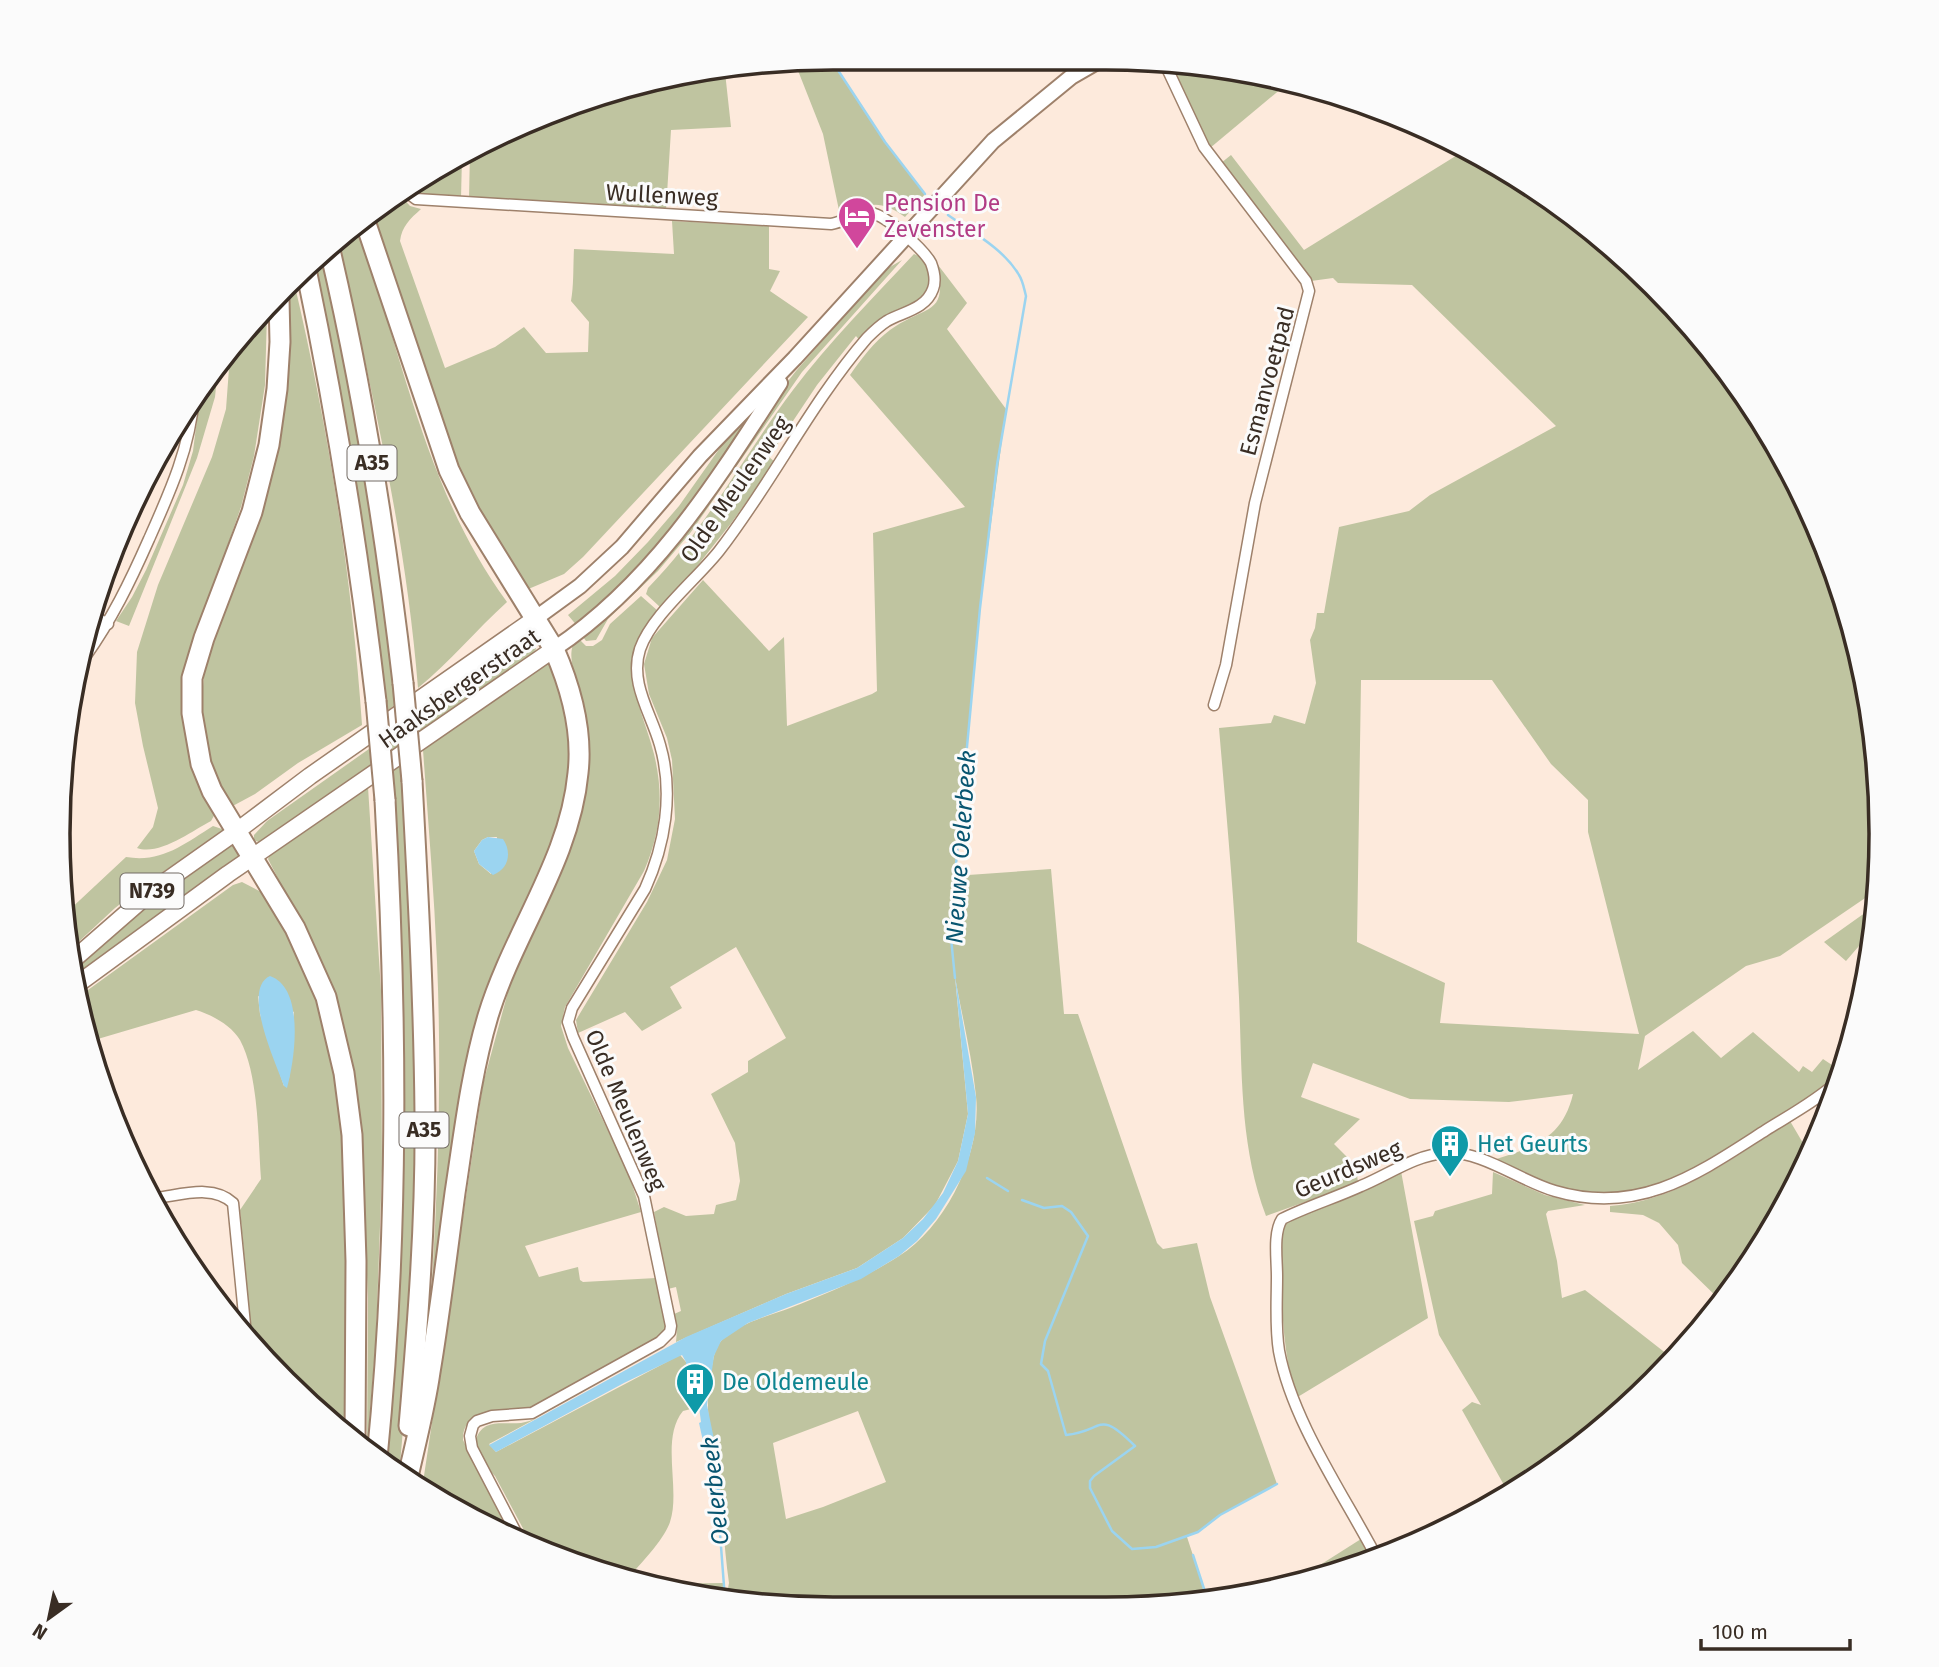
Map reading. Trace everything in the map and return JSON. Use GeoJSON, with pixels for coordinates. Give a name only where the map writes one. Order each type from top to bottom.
{"type":"FeatureCollection","features":[{"type":"Feature","properties":{"kind":"highway","name":"A35"},"geometry":{"type":"LineString","coordinates":[[368,229],[449,470],[470,513],[536,618],[564,672],[576,714],[579,752],[576,787],[562,843],[502,976],[478,1055],[430,1374],[408,1467]]}},
{"type":"Feature","properties":{"kind":"highway","name":"A35"},"geometry":{"type":"LineString","coordinates":[[331,258],[360,393],[382,525],[412,781],[420,925],[425,1117],[418,1319],[406,1466]]}},
{"type":"Feature","properties":{"kind":"highway","name":"A35"},"geometry":{"type":"LineString","coordinates":[[308,280],[326,364],[360,564],[385,800],[393,947],[395,1129],[393,1251],[378,1446]]}},
{"type":"Feature","properties":{"kind":"highway"},"geometry":{"type":"LineString","coordinates":[[279,309],[277,389],[269,445],[253,512],[204,638],[192,678],[192,713],[201,764],[216,798],[295,928],[326,997],[344,1073],[352,1135],[355,1428]]}},
{"type":"Feature","properties":{"kind":"main road","name":"Haaksbergerstraat"},"geometry":{"type":"LineString","coordinates":[[80,954],[152,891],[580,586],[622,547],[700,456],[795,358],[993,141],[1083,70]]}},
{"type":"Feature","properties":{"kind":"main road","name":"Haaksbergerstraat"},"geometry":{"type":"LineString","coordinates":[[85,979],[253,857],[578,633],[626,591],[667,547],[709,492],[795,358]]}},
{"type":"Feature","properties":{"kind":"street","name":"Esmanvoetpad"},"geometry":{"type":"LineString","coordinates":[[1170,74],[1204,147],[1306,281],[1309,291],[1255,503],[1226,665],[1214,705]]}},
{"type":"Feature","properties":{"kind":"street","name":"Wullenweg"},"geometry":{"type":"LineString","coordinates":[[412,197],[416,200],[831,223],[840,223],[863,213],[870,213],[880,216],[906,237]]}},
{"type":"Feature","properties":{"kind":"street","name":"Olde Meulenweg"},"geometry":{"type":"LineString","coordinates":[[512,1526],[472,1448],[470,1436],[473,1425],[492,1416],[532,1413],[646,1350],[670,1332],[671,1326],[644,1196],[568,1022],[572,1007],[645,889],[664,833],[665,766],[661,747],[638,686],[637,660],[646,634],[726,542],[828,389],[867,338],[888,321],[917,307],[932,292],[935,280],[930,261],[906,237]]}},
{"type":"Feature","properties":{"kind":"street"},"geometry":{"type":"LineString","coordinates":[[94,644],[122,599],[178,474],[191,421]]}},
{"type":"Feature","properties":{"kind":"street"},"geometry":{"type":"LineString","coordinates":[[101,620],[108,624]]}},
{"type":"Feature","properties":{"kind":"street","name":"Geurdsweg"},"geometry":{"type":"LineString","coordinates":[[1372,1548],[1315,1444],[1284,1370],[1277,1334],[1277,1244],[1278,1228],[1282,1219],[1419,1159],[1446,1153],[1485,1161],[1544,1188],[1570,1195],[1623,1196],[1666,1188],[1702,1171],[1823,1092]]}},
{"type":"Feature","properties":{"kind":"street"},"geometry":{"type":"LineString","coordinates":[[163,1197],[212,1191],[233,1203],[244,1319]]}},
{"type":"Feature","properties":{"kind":"green space"},"geometry":{"type":"Polygon","coordinates":[[[838,70],[885,142],[925,194],[905,217],[880,205],[865,206],[840,215],[823,134],[798,71],[838,70]]]}},
{"type":"Feature","properties":{"kind":"green space"},"geometry":{"type":"Polygon","coordinates":[[[1174,74],[1279,91],[1210,148],[1174,74]]]}},
{"type":"Feature","properties":{"kind":"green space"},"geometry":{"type":"Polygon","coordinates":[[[726,78],[731,127],[671,130],[666,210],[469,199],[470,163],[496,149],[541,128],[636,96],[726,78]]]}},
{"type":"Feature","properties":{"kind":"green space"},"geometry":{"type":"Polygon","coordinates":[[[1231,155],[1304,250],[1456,156],[1530,199],[1609,259],[1680,330],[1740,409],[1767,452],[1811,541],[1843,636],[1862,734],[1869,834],[1866,898],[1780,956],[1746,966],[1645,1036],[1638,1070],[1693,1031],[1721,1058],[1753,1032],[1799,1072],[1803,1066],[1812,1072],[1823,1059],[1832,1065],[1825,1089],[1673,1182],[1618,1194],[1592,1194],[1560,1190],[1490,1161],[1531,1146],[1552,1132],[1568,1110],[1573,1094],[1509,1102],[1410,1099],[1313,1063],[1301,1097],[1360,1119],[1334,1144],[1356,1166],[1358,1183],[1266,1216],[1250,1158],[1243,1098],[1234,916],[1219,728],[1271,723],[1274,715],[1305,724],[1316,683],[1310,640],[1317,613],[1324,613],[1339,527],[1409,511],[1430,495],[1556,426],[1412,285],[1338,283],[1333,278],[1311,281],[1221,163],[1231,155]],[[1361,680],[1357,942],[1445,983],[1440,1023],[1639,1034],[1588,832],[1588,800],[1551,764],[1492,680],[1361,680]]]}},
{"type":"Feature","properties":{"kind":"green space"},"geometry":{"type":"Polygon","coordinates":[[[462,167],[461,198],[416,194],[462,167]]]}},
{"type":"Feature","properties":{"kind":"green space"},"geometry":{"type":"Polygon","coordinates":[[[406,201],[410,206],[421,209],[405,227],[400,241],[445,368],[495,347],[524,327],[546,353],[588,352],[589,322],[571,301],[574,249],[674,254],[672,221],[769,226],[769,269],[780,271],[770,291],[808,317],[564,574],[526,590],[460,478],[371,227],[406,201]]]}},
{"type":"Feature","properties":{"kind":"green space"},"geometry":{"type":"Polygon","coordinates":[[[360,235],[436,468],[455,514],[479,559],[507,602],[418,688],[405,575],[375,406],[341,251],[360,235]]]}},
{"type":"Feature","properties":{"kind":"green space"},"geometry":{"type":"Polygon","coordinates":[[[914,254],[923,258],[932,271],[927,296],[860,341],[856,336],[817,385],[769,457],[775,462],[732,522],[664,608],[660,607],[646,594],[648,588],[688,541],[807,372],[914,254]]]}},
{"type":"Feature","properties":{"kind":"green space"},"geometry":{"type":"Polygon","coordinates":[[[902,260],[802,372],[691,532],[658,571],[608,619],[596,640],[586,641],[581,634],[609,610],[796,371],[883,271],[902,260]]]}},
{"type":"Feature","properties":{"kind":"green space"},"geometry":{"type":"Polygon","coordinates":[[[935,261],[967,303],[947,329],[1006,409],[980,608],[954,876],[1051,869],[1064,1014],[1078,1014],[1157,1243],[1163,1249],[1197,1243],[1210,1297],[1277,1484],[1220,1515],[1206,1527],[1187,1537],[1204,1590],[1106,1597],[834,1597],[728,1589],[719,1473],[708,1411],[715,1352],[722,1340],[739,1328],[846,1285],[899,1256],[916,1243],[946,1207],[967,1163],[976,1118],[972,1066],[955,977],[968,1114],[958,1161],[935,1205],[903,1238],[857,1268],[786,1294],[676,1342],[674,1314],[681,1311],[676,1287],[668,1289],[654,1212],[664,1207],[686,1216],[714,1214],[716,1205],[736,1200],[740,1181],[735,1143],[711,1094],[748,1072],[748,1061],[786,1038],[736,947],[670,987],[682,1008],[642,1031],[625,1012],[578,1033],[576,1020],[647,902],[667,860],[675,819],[672,760],[667,738],[649,694],[644,664],[652,638],[703,580],[769,651],[784,637],[787,726],[877,691],[873,533],[965,507],[850,375],[884,335],[932,307],[940,292],[935,261]],[[858,1411],[773,1443],[786,1519],[886,1482],[858,1411]]]}},
{"type":"Feature","properties":{"kind":"green space"},"geometry":{"type":"Polygon","coordinates":[[[323,266],[348,378],[368,491],[396,704],[383,714],[312,277],[323,266]]]}},
{"type":"Feature","properties":{"kind":"green space"},"geometry":{"type":"Polygon","coordinates":[[[296,292],[318,391],[337,502],[352,613],[362,725],[229,808],[211,766],[201,711],[204,674],[210,646],[249,532],[280,308],[296,292]]]}},
{"type":"Feature","properties":{"kind":"green space"},"geometry":{"type":"Polygon","coordinates":[[[267,322],[265,385],[254,456],[241,507],[198,630],[191,659],[215,814],[211,821],[175,841],[146,850],[137,848],[153,827],[158,808],[135,703],[137,652],[158,585],[212,457],[226,409],[229,368],[267,322]]]}},
{"type":"Feature","properties":{"kind":"green space"},"geometry":{"type":"Polygon","coordinates":[[[216,385],[197,458],[129,626],[116,621],[146,570],[183,485],[193,451],[198,410],[216,385]]]}},
{"type":"Feature","properties":{"kind":"green space"},"geometry":{"type":"Polygon","coordinates":[[[763,399],[668,542],[578,627],[568,615],[615,576],[648,542],[679,506],[734,428],[763,399]]]}},
{"type":"Feature","properties":{"kind":"green space"},"geometry":{"type":"Polygon","coordinates":[[[641,596],[658,611],[637,643],[633,672],[637,700],[657,769],[659,813],[654,842],[644,871],[565,1007],[561,1026],[568,1048],[628,1172],[641,1212],[525,1246],[539,1277],[578,1267],[580,1280],[583,1282],[656,1278],[667,1331],[657,1340],[524,1411],[485,1413],[469,1422],[464,1430],[463,1440],[503,1521],[424,1477],[483,1084],[512,977],[569,852],[585,799],[589,764],[588,728],[571,654],[577,637],[586,646],[593,646],[602,640],[610,624],[641,596]]]}},
{"type":"Feature","properties":{"kind":"green space"},"geometry":{"type":"Polygon","coordinates":[[[519,643],[535,643],[536,649],[529,658],[263,844],[254,840],[254,835],[267,821],[519,643]]]}},
{"type":"Feature","properties":{"kind":"green space"},"geometry":{"type":"Polygon","coordinates":[[[551,661],[568,718],[572,764],[564,816],[498,976],[430,1311],[437,1180],[439,1049],[436,934],[423,750],[551,661]],[[497,837],[482,840],[474,851],[479,864],[491,874],[497,837]]]}},
{"type":"Feature","properties":{"kind":"green space"},"geometry":{"type":"Polygon","coordinates":[[[402,764],[417,1051],[411,1317],[400,1462],[386,1451],[403,1056],[398,893],[389,773],[402,764]]]}},
{"type":"Feature","properties":{"kind":"green space"},"geometry":{"type":"Polygon","coordinates":[[[368,787],[381,991],[382,1170],[376,1338],[368,1438],[368,1298],[362,1161],[357,1116],[289,900],[268,859],[368,787]]]}},
{"type":"Feature","properties":{"kind":"green space"},"geometry":{"type":"Polygon","coordinates":[[[213,826],[225,830],[151,880],[115,908],[78,942],[74,905],[126,857],[162,855],[213,826]]]}},
{"type":"Feature","properties":{"kind":"green space"},"geometry":{"type":"Polygon","coordinates":[[[235,841],[245,857],[83,971],[82,962],[149,901],[235,841]]]}},
{"type":"Feature","properties":{"kind":"green space"},"geometry":{"type":"Polygon","coordinates":[[[242,882],[263,893],[274,907],[322,1010],[344,1118],[350,1424],[294,1373],[251,1326],[240,1210],[261,1179],[254,1089],[240,1040],[221,1021],[196,1010],[98,1039],[87,991],[233,885],[242,882]],[[258,996],[260,1014],[284,1086],[289,1079],[294,1012],[258,996]]]}},
{"type":"Feature","properties":{"kind":"green space"},"geometry":{"type":"Polygon","coordinates":[[[1864,914],[1860,945],[1846,961],[1824,942],[1864,914]]]}},
{"type":"Feature","properties":{"kind":"green space"},"geometry":{"type":"Polygon","coordinates":[[[1790,1121],[1803,1143],[1767,1215],[1714,1294],[1682,1263],[1678,1245],[1659,1223],[1643,1215],[1610,1212],[1610,1206],[1659,1196],[1727,1162],[1790,1121]]]}},
{"type":"Feature","properties":{"kind":"green space"},"geometry":{"type":"Polygon","coordinates":[[[1401,1171],[1428,1318],[1296,1398],[1284,1335],[1281,1227],[1289,1218],[1401,1171]]]}},
{"type":"Feature","properties":{"kind":"green space"},"geometry":{"type":"Polygon","coordinates":[[[1493,1172],[1545,1195],[1585,1205],[1548,1211],[1546,1214],[1562,1298],[1585,1290],[1665,1352],[1609,1408],[1570,1439],[1504,1485],[1462,1410],[1472,1402],[1481,1405],[1439,1335],[1414,1221],[1433,1216],[1435,1211],[1492,1194],[1493,1172]]]}},
{"type":"Feature","properties":{"kind":"green space"},"geometry":{"type":"Polygon","coordinates":[[[680,1355],[686,1362],[686,1387],[699,1407],[683,1411],[676,1422],[672,1450],[673,1509],[670,1522],[658,1544],[635,1571],[525,1531],[495,1476],[481,1462],[475,1443],[482,1429],[487,1426],[521,1423],[537,1418],[489,1444],[496,1452],[680,1355]]]}},
{"type":"Feature","properties":{"kind":"green space"},"geometry":{"type":"Polygon","coordinates":[[[1361,1539],[1367,1550],[1351,1556],[1320,1565],[1361,1539]]]}},
{"type":"Feature","properties":{"kind":"green space"},"geometry":{"type":"Polygon","coordinates":[[[694,1583],[723,1583],[723,1588],[694,1583]]]}},
{"type":"Feature","properties":{"kind":"water"},"geometry":{"type":"Polygon","coordinates":[[[488,837],[503,839],[508,855],[503,869],[493,875],[479,864],[474,851],[482,840],[488,837]]]}},
{"type":"Feature","properties":{"kind":"water"},"geometry":{"type":"Polygon","coordinates":[[[270,976],[281,983],[289,994],[293,1009],[293,1060],[287,1088],[268,1045],[260,1010],[259,995],[262,984],[270,976]]]}},
{"type":"Feature","properties":{"kind":"water"},"geometry":{"type":"Polygon","coordinates":[[[955,976],[976,1097],[975,1133],[966,1171],[936,1219],[917,1241],[899,1256],[861,1279],[748,1323],[721,1341],[714,1356],[707,1405],[717,1454],[721,1499],[718,1509],[699,1423],[699,1407],[686,1386],[686,1362],[682,1355],[496,1452],[489,1445],[686,1337],[786,1294],[857,1268],[903,1238],[923,1219],[943,1193],[958,1161],[968,1114],[955,976]]]}},
{"type":"Feature","properties":{"kind":"waterway","name":"Nieuwe Oelerbeek"},"geometry":{"type":"LineString","coordinates":[[838,70],[885,142],[925,194]]}},
{"type":"Feature","properties":{"kind":"waterway","name":"Nieuwe Oelerbeek"},"geometry":{"type":"LineString","coordinates":[[948,215],[1005,257],[1020,277],[1026,296],[997,465],[980,608],[950,928],[955,978]]}},
{"type":"Feature","properties":{"kind":"waterway"},"geometry":{"type":"LineString","coordinates":[[987,1178],[1008,1191]]}},
{"type":"Feature","properties":{"kind":"waterway"},"geometry":{"type":"LineString","coordinates":[[1022,1200],[1044,1208],[1062,1206],[1071,1212],[1088,1236],[1045,1341],[1041,1364],[1048,1371],[1066,1435],[1107,1425],[1123,1434],[1135,1446],[1090,1481],[1090,1488],[1112,1531],[1132,1549],[1156,1547],[1198,1532],[1220,1515],[1277,1484]]}},
{"type":"Feature","properties":{"kind":"waterway","name":"Oelerbeek"},"geometry":{"type":"LineString","coordinates":[[718,1507],[724,1588]]}},
{"type":"Feature","properties":{"kind":"waterway"},"geometry":{"type":"LineString","coordinates":[[1193,1555],[1204,1590]]}},
{"type":"Feature","properties":{"kind":"place","name":"Pension De Zevenster"},"geometry":{"type":"Point","coordinates":[857,250]}},
{"type":"Feature","properties":{"kind":"place","name":"Het Geurts"},"geometry":{"type":"Point","coordinates":[1450,1178]}},
{"type":"Feature","properties":{"kind":"place","name":"De Oldemeule"},"geometry":{"type":"Point","coordinates":[695,1416]}}]}
